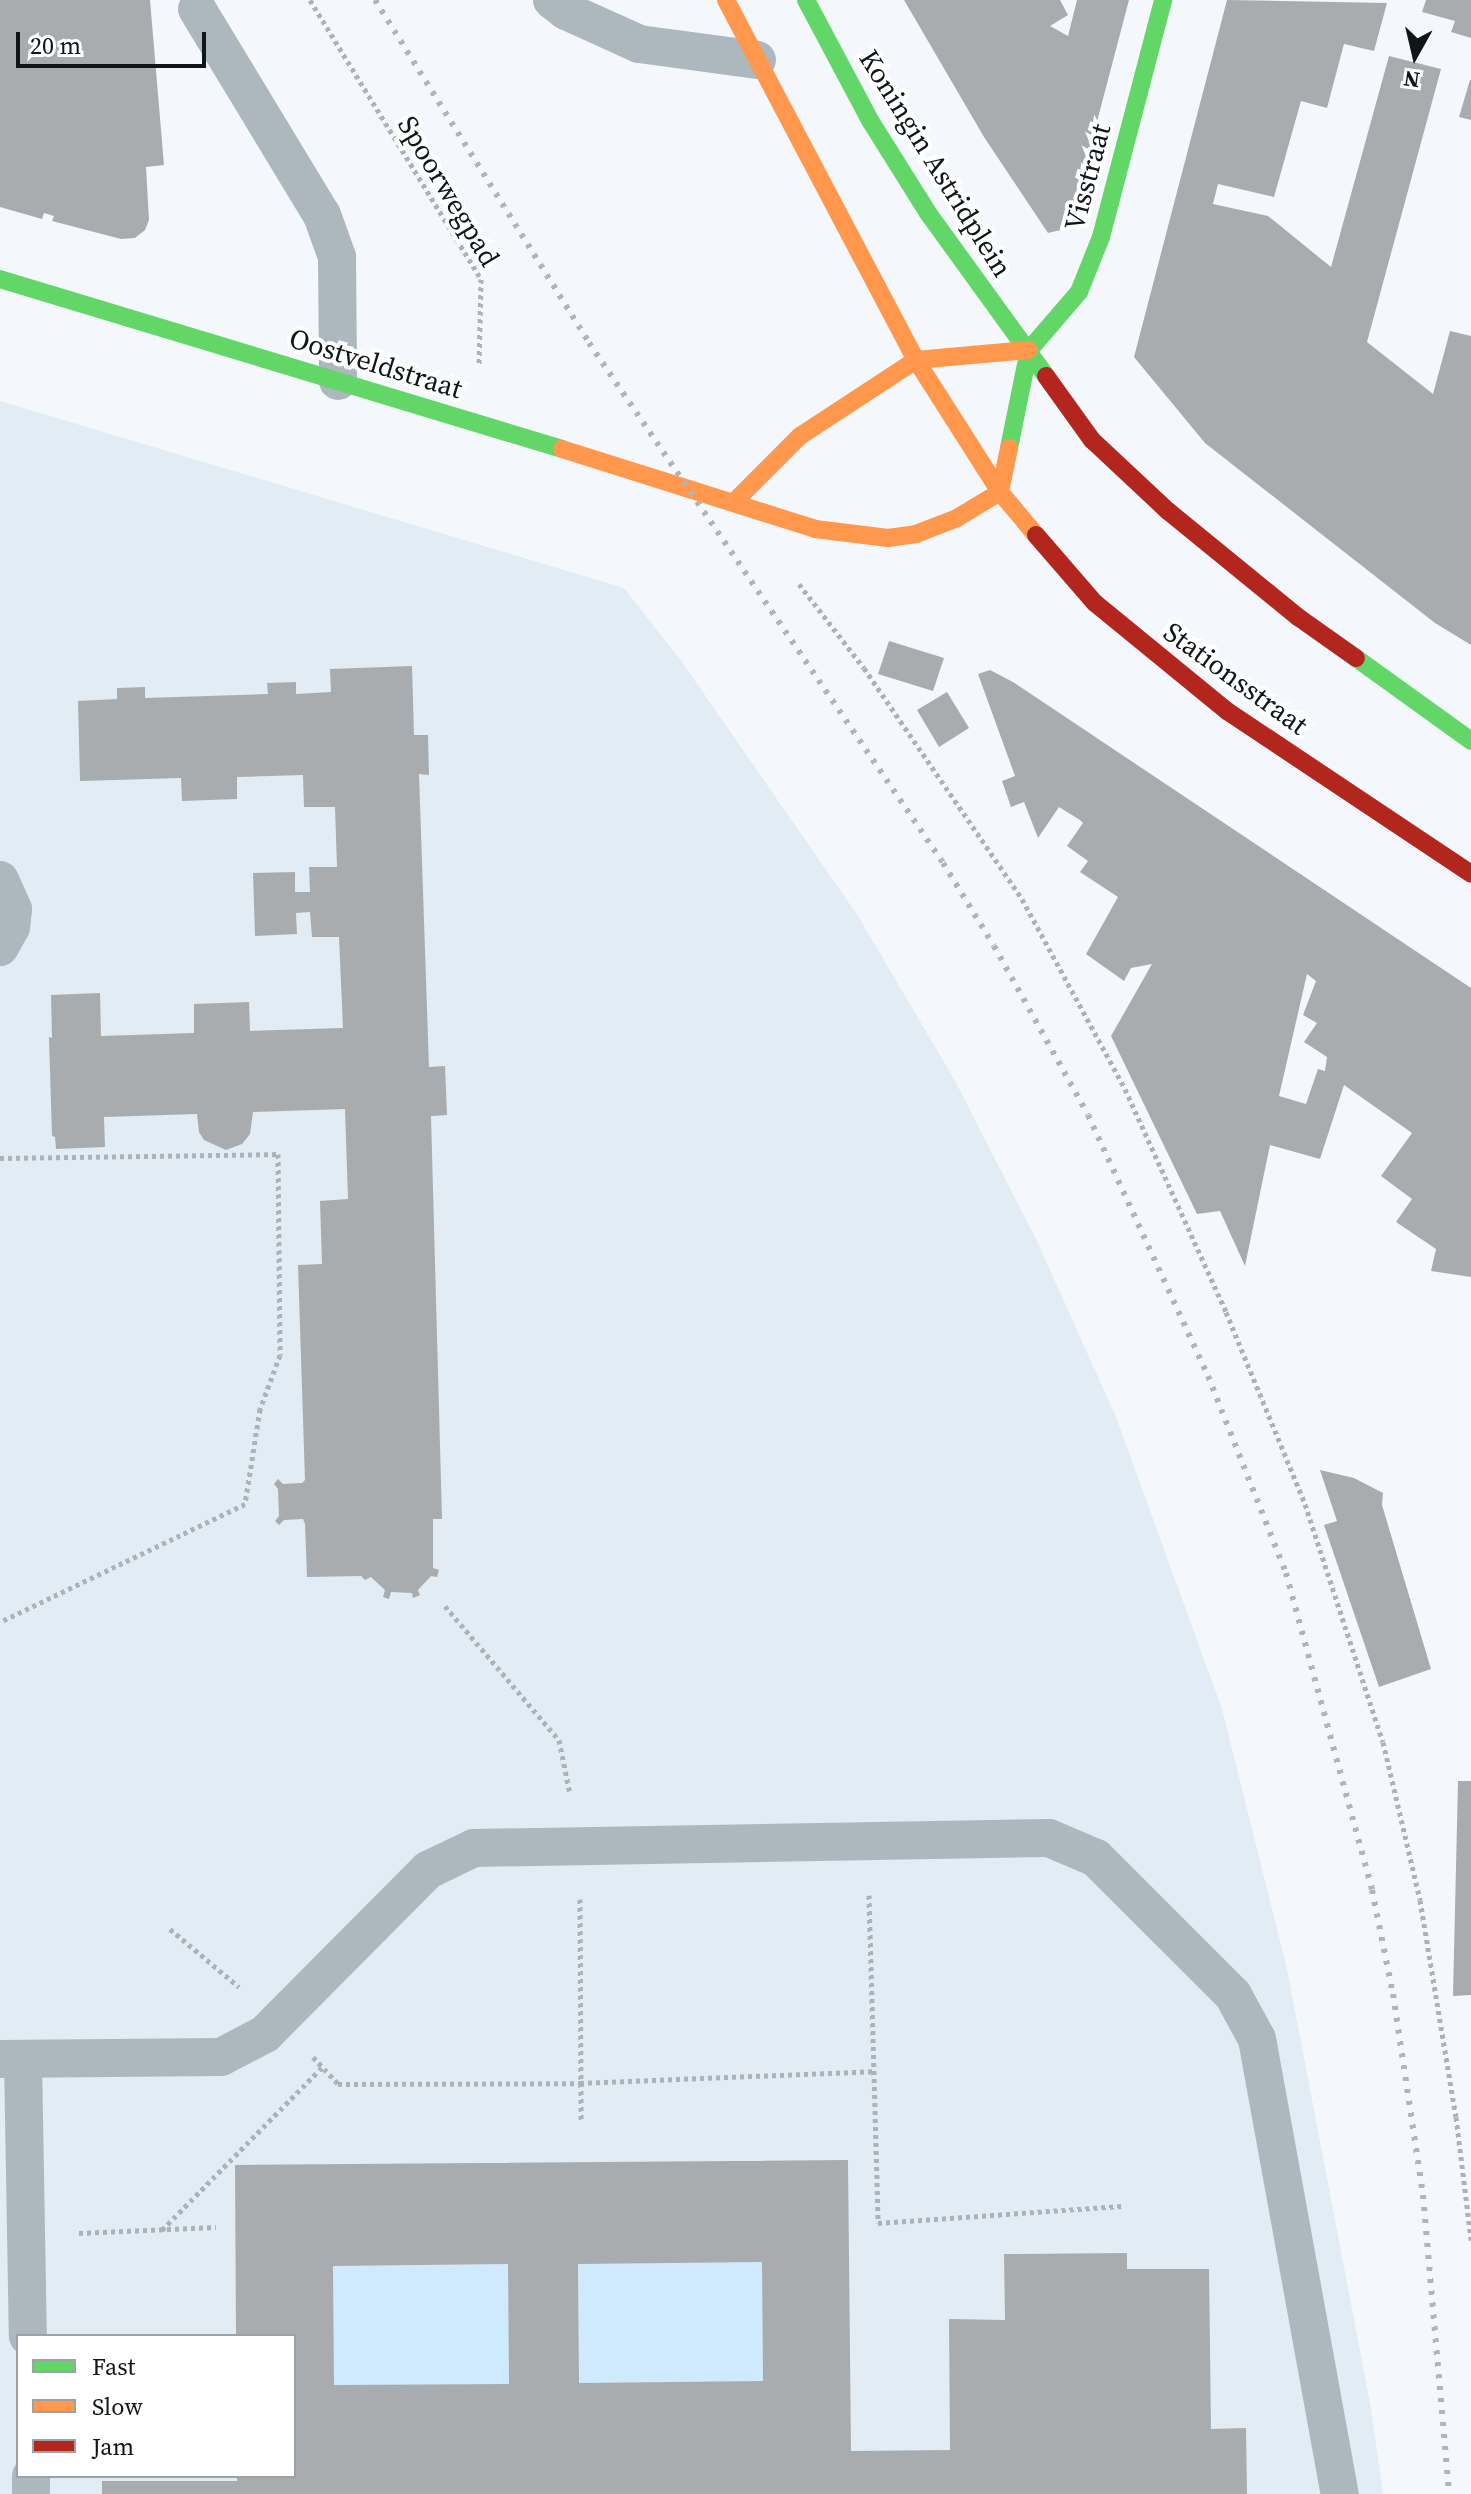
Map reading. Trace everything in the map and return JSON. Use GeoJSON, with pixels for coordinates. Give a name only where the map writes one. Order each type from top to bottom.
{"type":"FeatureCollection","features":[{"type":"Feature","properties":{"kind":"main road"},"geometry":{"type":"LineString","coordinates":[[726,0],[916,360]]}},
{"type":"Feature","properties":{"kind":"main road","name":"Koningin Astridplein"},"geometry":{"type":"LineString","coordinates":[[806,0],[871,122],[928,213],[970,275],[1029,350]]}},
{"type":"Feature","properties":{"kind":"main road","name":"Visstraat"},"geometry":{"type":"LineString","coordinates":[[1029,350],[1079,292],[1101,237],[1163,0]]}},
{"type":"Feature","properties":{"kind":"main road","name":"Oostveldstraat"},"geometry":{"type":"LineString","coordinates":[[0,279],[735,501],[815,529],[888,538],[916,534],[957,518],[1000,492]]}},
{"type":"Feature","properties":{"kind":"main road"},"geometry":{"type":"LineString","coordinates":[[735,501],[800,436],[916,360],[1029,350]]}},
{"type":"Feature","properties":{"kind":"main road"},"geometry":{"type":"LineString","coordinates":[[1000,492],[1029,350]]}},
{"type":"Feature","properties":{"kind":"main road"},"geometry":{"type":"LineString","coordinates":[[1029,350],[1092,440],[1168,511],[1298,617],[1471,741]]}},
{"type":"Feature","properties":{"kind":"main road","name":"Stationsstraat"},"geometry":{"type":"LineString","coordinates":[[916,360],[1000,492],[1095,603],[1227,711],[1471,874]]}},
{"type":"Feature","properties":{"kind":"lane"},"geometry":{"type":"LineString","coordinates":[[561,4],[639,44],[757,60]]}},
{"type":"Feature","properties":{"kind":"lane"},"geometry":{"type":"LineString","coordinates":[[197,9],[322,215],[337,257],[338,381]]}},
{"type":"Feature","properties":{"kind":"lane"},"geometry":{"type":"LineString","coordinates":[[0,880],[13,909],[11,927],[0,947]]}},
{"type":"Feature","properties":{"kind":"lane"},"geometry":{"type":"LineString","coordinates":[[28,2334],[26,2236],[11,2059],[221,2057],[265,2034],[428,1870],[474,1848],[1049,1838],[1096,1858],[1233,1995],[1257,2039],[1340,2494]]}},
{"type":"Feature","properties":{"kind":"path","name":"Spoorwegpad"},"geometry":{"type":"LineString","coordinates":[[310,0],[481,279],[476,422]]}},
{"type":"Feature","properties":{"kind":"path"},"geometry":{"type":"LineString","coordinates":[[791,572],[864,668],[1022,899],[1125,1089],[1226,1312],[1305,1504],[1383,1742],[1420,1900],[1456,2117],[1471,2240]]}},
{"type":"Feature","properties":{"kind":"path"},"geometry":{"type":"LineString","coordinates":[[0,1158],[278,1154],[280,1355],[260,1409],[245,1504],[0,1622]]}},
{"type":"Feature","properties":{"kind":"path"},"geometry":{"type":"LineString","coordinates":[[445,1606],[559,1740],[580,1846],[581,2122]]}},
{"type":"Feature","properties":{"kind":"path"},"geometry":{"type":"LineString","coordinates":[[867,1842],[878,2223],[1121,2206]]}},
{"type":"Feature","properties":{"kind":"path"},"geometry":{"type":"LineString","coordinates":[[170,1929],[279,2020],[338,2084],[580,2083],[874,2071]]}},
{"type":"Feature","properties":{"kind":"path"},"geometry":{"type":"LineString","coordinates":[[162,2230],[322,2067]]}},
{"type":"Feature","properties":{"kind":"path"},"geometry":{"type":"LineString","coordinates":[[26,2236],[216,2227]]}},
{"type":"Feature","properties":{"kind":"shaded area"},"geometry":{"type":"Polygon","coordinates":[[[0,401],[624,588],[682,662],[858,916],[954,1079],[1036,1239],[1116,1417],[1222,1709],[1287,1969],[1370,2403],[1383,2494],[0,2494],[0,401]]]}},
{"type":"Feature","properties":{"kind":"shaded area"},"geometry":{"type":"Polygon","coordinates":[[[762,2262],[763,2381],[579,2383],[578,2264],[762,2262]]]}},
{"type":"Feature","properties":{"kind":"shaded area"},"geometry":{"type":"Polygon","coordinates":[[[508,2264],[509,2384],[334,2385],[333,2266],[508,2264]]]}},
{"type":"Feature","properties":{"kind":"building"},"geometry":{"type":"Polygon","coordinates":[[[0,0],[150,0],[164,165],[146,167],[149,220],[145,230],[135,238],[121,239],[52,221],[54,216],[44,213],[42,219],[0,207],[0,0]]]}},
{"type":"Feature","properties":{"kind":"building"},"geometry":{"type":"Polygon","coordinates":[[[904,0],[1060,0],[1068,15],[1050,26],[1068,36],[1077,0],[1129,0],[1069,228],[1048,233],[984,137],[904,0]]]}},
{"type":"Feature","properties":{"kind":"building"},"geometry":{"type":"Polygon","coordinates":[[[1227,0],[1387,3],[1374,51],[1344,44],[1327,108],[1301,101],[1274,197],[1218,184],[1213,204],[1268,216],[1331,267],[1389,56],[1441,69],[1367,342],[1433,394],[1450,331],[1471,336],[1471,645],[1435,623],[1205,443],[1134,357],[1227,0]]]}},
{"type":"Feature","properties":{"kind":"building"},"geometry":{"type":"Polygon","coordinates":[[[1426,0],[1471,0],[1471,38],[1451,32],[1455,21],[1422,12],[1426,0]]]}},
{"type":"Feature","properties":{"kind":"building"},"geometry":{"type":"Polygon","coordinates":[[[1471,80],[1471,120],[1459,117],[1471,80]]]}},
{"type":"Feature","properties":{"kind":"building"},"geometry":{"type":"Polygon","coordinates":[[[889,641],[944,658],[933,691],[878,674],[889,641]]]}},
{"type":"Feature","properties":{"kind":"building"},"geometry":{"type":"Polygon","coordinates":[[[412,666],[414,735],[428,735],[429,775],[419,774],[429,1067],[445,1066],[447,1115],[431,1116],[442,1519],[433,1519],[433,1568],[439,1570],[437,1577],[431,1576],[418,1590],[420,1595],[413,1598],[412,1593],[391,1592],[389,1599],[383,1597],[385,1590],[371,1577],[365,1580],[361,1576],[307,1577],[303,1519],[284,1520],[279,1525],[275,1521],[279,1516],[278,1489],[274,1484],[278,1479],[283,1484],[302,1483],[305,1480],[298,1265],[322,1264],[320,1201],[348,1199],[345,1109],[253,1112],[250,1134],[242,1144],[226,1150],[204,1140],[199,1132],[197,1114],[104,1117],[105,1147],[56,1149],[55,1137],[52,1136],[49,1037],[52,1038],[51,995],[100,993],[101,1036],[194,1033],[194,1004],[249,1002],[250,1031],[343,1028],[339,937],[312,937],[310,912],[296,913],[297,934],[255,936],[253,873],[295,872],[295,892],[310,892],[309,867],[337,867],[335,807],[304,807],[303,775],[237,777],[237,799],[182,801],[181,778],[80,781],[78,701],[117,699],[117,688],[145,687],[145,698],[268,694],[267,683],[296,682],[296,694],[331,692],[330,669],[412,666]]]}},
{"type":"Feature","properties":{"kind":"building"},"geometry":{"type":"Polygon","coordinates":[[[990,670],[1013,682],[1471,988],[1471,1277],[1431,1271],[1436,1249],[1396,1222],[1412,1199],[1381,1176],[1412,1133],[1344,1085],[1320,1159],[1270,1145],[1245,1266],[1220,1211],[1197,1214],[1111,1036],[1152,964],[1131,968],[1124,981],[1086,954],[1118,897],[1080,872],[1088,861],[1067,846],[1083,823],[1080,820],[1059,807],[1038,838],[1024,802],[1011,807],[1002,781],[1015,776],[978,674],[990,670]],[[1307,974],[1279,1096],[1306,1104],[1318,1069],[1325,1071],[1327,1057],[1304,1042],[1317,1023],[1303,1015],[1316,981],[1307,974]]]}},
{"type":"Feature","properties":{"kind":"building"},"geometry":{"type":"Polygon","coordinates":[[[947,692],[969,728],[939,747],[917,710],[947,692]]]}},
{"type":"Feature","properties":{"kind":"building"},"geometry":{"type":"Polygon","coordinates":[[[1320,1470],[1354,1478],[1383,1493],[1382,1505],[1431,1669],[1379,1687],[1324,1525],[1337,1521],[1320,1470]]]}},
{"type":"Feature","properties":{"kind":"building"},"geometry":{"type":"Polygon","coordinates":[[[1458,1781],[1471,1781],[1471,1995],[1453,1996],[1458,1781]]]}},
{"type":"Feature","properties":{"kind":"building"},"geometry":{"type":"Polygon","coordinates":[[[848,2160],[851,2451],[950,2450],[949,2319],[1005,2320],[1004,2254],[1127,2253],[1127,2269],[1209,2269],[1211,2429],[1246,2428],[1247,2494],[102,2494],[102,2481],[296,2478],[296,2334],[236,2334],[235,2165],[848,2160]],[[762,2262],[578,2264],[579,2383],[763,2381],[762,2262]],[[508,2264],[333,2266],[334,2385],[509,2384],[508,2264]]]}},
{"type":"Feature","properties":{"kind":"railway"},"geometry":{"type":"LineString","coordinates":[[375,0],[589,343],[943,863],[994,946],[1088,1115],[1208,1376],[1286,1573],[1372,1890],[1393,1994],[1423,2195],[1449,2494]]}},
{"type":"Feature","properties":{"kind":"traffic: fast"},"geometry":{"type":"LineString","coordinates":[[806,0],[871,122],[928,213],[1046,376]]}},
{"type":"Feature","properties":{"kind":"traffic: fast"},"geometry":{"type":"LineString","coordinates":[[1009,448],[1029,350],[1079,292],[1101,237],[1163,0]]}},
{"type":"Feature","properties":{"kind":"traffic: fast"},"geometry":{"type":"LineString","coordinates":[[0,279],[562,449]]}},
{"type":"Feature","properties":{"kind":"traffic: fast"},"geometry":{"type":"LineString","coordinates":[[1356,658],[1471,741]]}},
{"type":"Feature","properties":{"kind":"traffic: slow"},"geometry":{"type":"LineString","coordinates":[[726,0],[916,360],[1000,492],[1036,535]]}},
{"type":"Feature","properties":{"kind":"traffic: slow"},"geometry":{"type":"LineString","coordinates":[[735,501],[800,436],[916,360],[1029,350]]}},
{"type":"Feature","properties":{"kind":"traffic: slow"},"geometry":{"type":"LineString","coordinates":[[562,449],[815,529],[888,538],[916,534],[957,518],[1000,492],[1009,448]]}},
{"type":"Feature","properties":{"kind":"traffic: jam"},"geometry":{"type":"LineString","coordinates":[[1046,376],[1092,440],[1168,511],[1298,617],[1356,658]]}},
{"type":"Feature","properties":{"kind":"traffic: jam"},"geometry":{"type":"LineString","coordinates":[[1036,535],[1095,603],[1227,711],[1471,874]]}}]}
